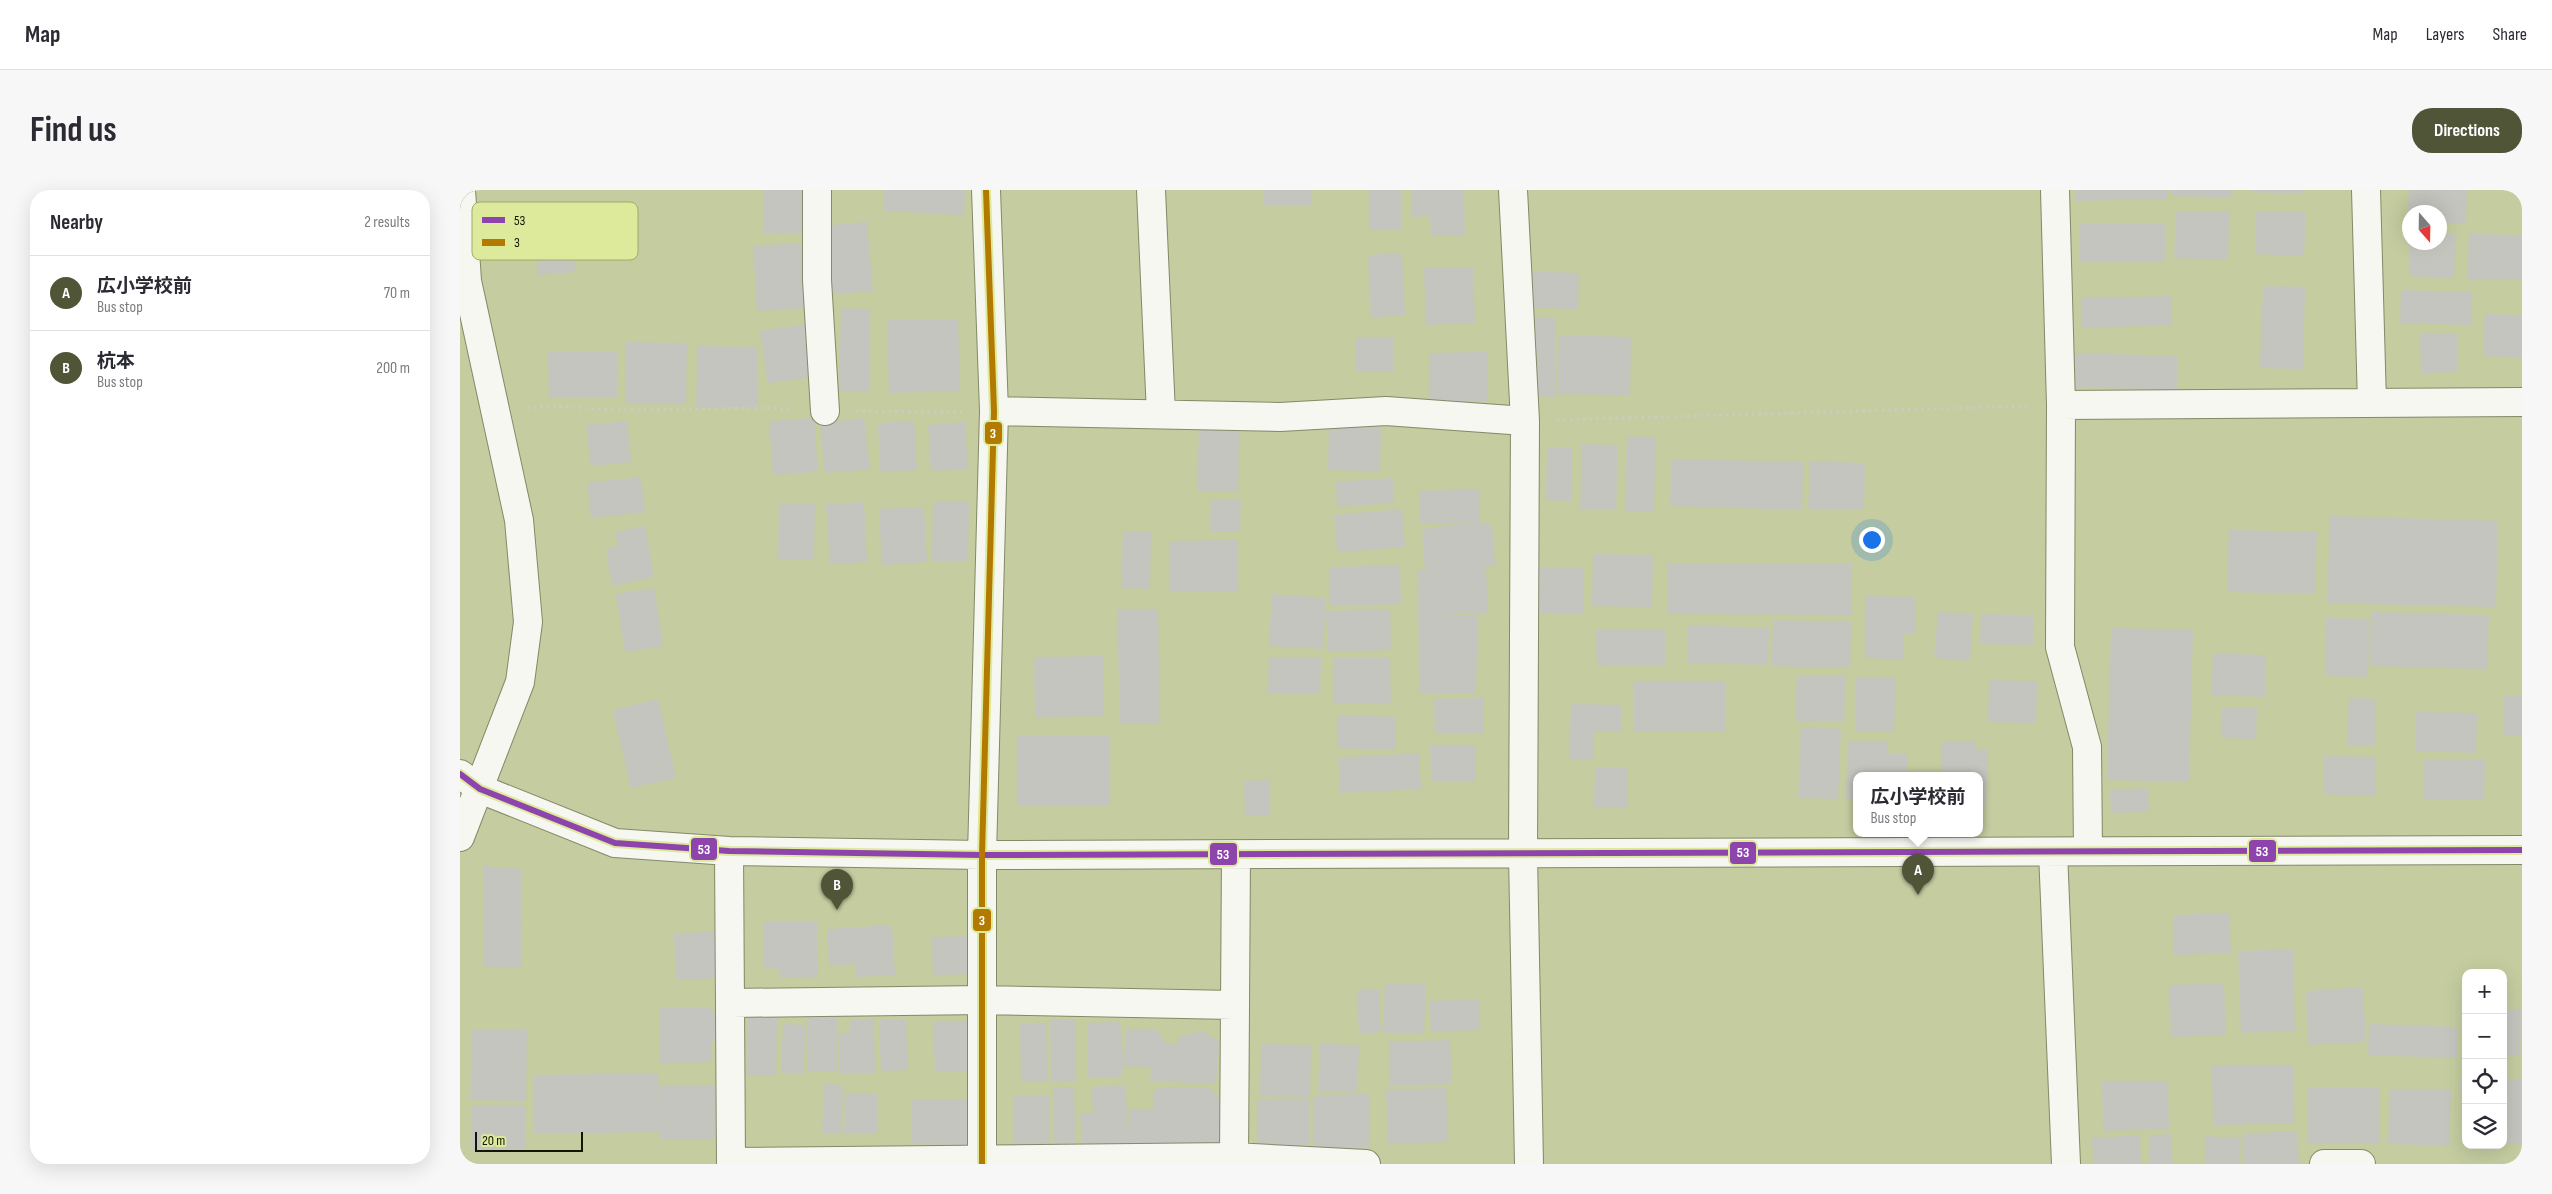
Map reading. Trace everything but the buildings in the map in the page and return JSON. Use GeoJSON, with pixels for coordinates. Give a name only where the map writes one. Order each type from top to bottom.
{"type":"FeatureCollection","features":[{"type":"Feature","properties":{"kind":"street"},"geometry":{"type":"LineString","coordinates":[[460,837],[470,782],[520,682],[528,622],[519,520],[467,281],[461,190]]}},
{"type":"Feature","properties":{"kind":"street"},"geometry":{"type":"LineString","coordinates":[[817,190],[817,280],[825,411]]}},
{"type":"Feature","properties":{"kind":"street"},"geometry":{"type":"LineString","coordinates":[[982,1161],[982,856],[994,411],[986,190]]}},
{"type":"Feature","properties":{"kind":"street"},"geometry":{"type":"LineString","coordinates":[[1151,190],[1161,414]]}},
{"type":"Feature","properties":{"kind":"street"},"geometry":{"type":"LineString","coordinates":[[1513,190],[1525,421],[1523,855],[1529,1164]]}},
{"type":"Feature","properties":{"kind":"street"},"geometry":{"type":"LineString","coordinates":[[2055,190],[2061,405],[2060,647],[2087,747],[2088,851]]}},
{"type":"Feature","properties":{"kind":"street"},"geometry":{"type":"LineString","coordinates":[[2366,190],[2372,403]]}},
{"type":"Feature","properties":{"kind":"street"},"geometry":{"type":"LineString","coordinates":[[2061,405],[2522,402]]}},
{"type":"Feature","properties":{"kind":"street"},"geometry":{"type":"LineString","coordinates":[[994,411],[1280,417],[1386,411],[1525,421]]}},
{"type":"Feature","properties":{"kind":"street"},"geometry":{"type":"LineString","coordinates":[[470,782],[615,843],[729,851],[982,856],[1523,855],[1756,851],[2522,850]]}},
{"type":"Feature","properties":{"kind":"street"},"geometry":{"type":"LineString","coordinates":[[729,851],[732,1002],[731,1163],[1234,1157],[1366,1164]]}},
{"type":"Feature","properties":{"kind":"street"},"geometry":{"type":"LineString","coordinates":[[2053,852],[2066,1164]]}},
{"type":"Feature","properties":{"kind":"street"},"geometry":{"type":"LineString","coordinates":[[1234,1157],[1233,1005],[1236,855]]}},
{"type":"Feature","properties":{"kind":"street"},"geometry":{"type":"LineString","coordinates":[[732,1002],[983,1000],[1233,1005]]}},
{"type":"Feature","properties":{"kind":"street"},"geometry":{"type":"LineString","coordinates":[[2324,1164],[2361,1164]]}},
{"type":"Feature","properties":{"kind":"path"},"geometry":{"type":"LineString","coordinates":[[1525,421],[2061,405]]}},
{"type":"Feature","properties":{"kind":"path"},"geometry":{"type":"LineString","coordinates":[[496,410],[553,406],[614,410],[769,408],[920,413],[994,411]]}},
{"type":"Feature","properties":{"kind":"transit line","name":"3"},"geometry":{"type":"LineString","coordinates":[[982,1164],[982,855],[994,411],[986,190]]}},
{"type":"Feature","properties":{"kind":"transit line","name":"53"},"geometry":{"type":"LineString","coordinates":[[460,774],[480,789],[615,843],[729,851],[982,855],[2522,850]]}},
{"type":"Feature","properties":{"kind":"place","name":"広小学校前"},"geometry":{"type":"Point","coordinates":[1918,895]}},
{"type":"Feature","properties":{"kind":"place","name":"杭本"},"geometry":{"type":"Point","coordinates":[837,910]}}]}
